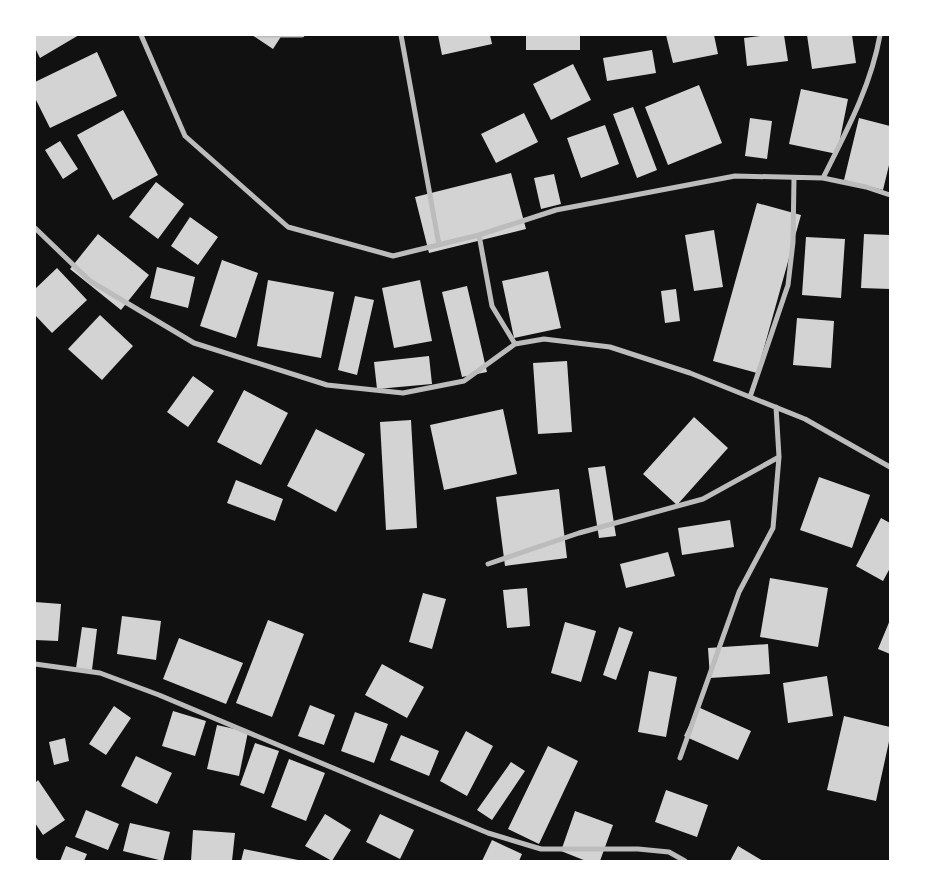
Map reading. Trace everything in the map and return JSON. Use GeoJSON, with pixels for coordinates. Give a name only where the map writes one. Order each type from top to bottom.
{"type":"FeatureCollection","features":[{"type":"Feature","properties":{"kind":"street"},"geometry":{"type":"LineString","coordinates":[[141,35],[185,136],[288,227],[393,256],[479,235],[556,210],[735,176],[823,178],[866,187],[890,195]]}},
{"type":"Feature","properties":{"kind":"street"},"geometry":{"type":"LineString","coordinates":[[258,35],[302,35]]}},
{"type":"Feature","properties":{"kind":"street"},"geometry":{"type":"LineString","coordinates":[[401,35],[439,245]]}},
{"type":"Feature","properties":{"kind":"street"},"geometry":{"type":"LineString","coordinates":[[823,178],[857,111],[876,57],[880,35]]}},
{"type":"Feature","properties":{"kind":"street"},"geometry":{"type":"LineString","coordinates":[[750,397],[788,285],[793,242],[794,178]]}},
{"type":"Feature","properties":{"kind":"street"},"geometry":{"type":"LineString","coordinates":[[35,228],[90,281],[194,343],[327,385],[403,393],[464,381],[515,344],[544,339],[610,347],[690,372],[805,419],[890,467]]}},
{"type":"Feature","properties":{"kind":"street"},"geometry":{"type":"LineString","coordinates":[[479,235],[492,306],[515,344]]}},
{"type":"Feature","properties":{"kind":"street"},"geometry":{"type":"LineString","coordinates":[[680,758],[739,592],[773,528],[779,457],[776,407]]}},
{"type":"Feature","properties":{"kind":"street"},"geometry":{"type":"LineString","coordinates":[[488,564],[579,533],[704,499],[779,457]]}},
{"type":"Feature","properties":{"kind":"street"},"geometry":{"type":"LineString","coordinates":[[35,664],[100,673],[159,694],[488,833],[517,842],[541,849],[638,849],[669,852],[685,861]]}},
{"type":"Feature","properties":{"kind":"building"},"geometry":{"type":"Polygon","coordinates":[[[35,35],[79,35],[40,58],[35,48],[35,35]]]}},
{"type":"Feature","properties":{"kind":"building"},"geometry":{"type":"Polygon","coordinates":[[[252,35],[282,35],[273,49],[252,35]]]}},
{"type":"Feature","properties":{"kind":"building"},"geometry":{"type":"Polygon","coordinates":[[[438,35],[490,35],[492,44],[442,55],[438,35]]]}},
{"type":"Feature","properties":{"kind":"building"},"geometry":{"type":"Polygon","coordinates":[[[526,35],[580,35],[580,50],[526,50],[526,35]]]}},
{"type":"Feature","properties":{"kind":"building"},"geometry":{"type":"Polygon","coordinates":[[[666,35],[714,35],[718,54],[673,63],[666,35]]]}},
{"type":"Feature","properties":{"kind":"building"},"geometry":{"type":"Polygon","coordinates":[[[784,35],[788,61],[747,66],[744,38],[784,35]]]}},
{"type":"Feature","properties":{"kind":"building"},"geometry":{"type":"Polygon","coordinates":[[[807,35],[852,35],[856,63],[812,69],[807,35]]]}},
{"type":"Feature","properties":{"kind":"building"},"geometry":{"type":"Polygon","coordinates":[[[652,50],[656,73],[607,81],[603,58],[652,50]]]}},
{"type":"Feature","properties":{"kind":"building"},"geometry":{"type":"Polygon","coordinates":[[[97,52],[117,96],[50,128],[35,98],[35,82],[97,52]]]}},
{"type":"Feature","properties":{"kind":"building"},"geometry":{"type":"Polygon","coordinates":[[[573,64],[591,100],[551,120],[533,84],[573,64]]]}},
{"type":"Feature","properties":{"kind":"building"},"geometry":{"type":"Polygon","coordinates":[[[699,85],[722,143],[668,165],[645,107],[699,85]]]}},
{"type":"Feature","properties":{"kind":"building"},"geometry":{"type":"Polygon","coordinates":[[[801,89],[848,99],[837,154],[789,144],[801,89]]]}},
{"type":"Feature","properties":{"kind":"building"},"geometry":{"type":"Polygon","coordinates":[[[633,107],[657,170],[637,178],[613,114],[633,107]]]}},
{"type":"Feature","properties":{"kind":"building"},"geometry":{"type":"Polygon","coordinates":[[[123,110],[158,175],[113,200],[77,135],[123,110]]]}},
{"type":"Feature","properties":{"kind":"building"},"geometry":{"type":"Polygon","coordinates":[[[524,113],[538,142],[496,163],[481,134],[524,113]]]}},
{"type":"Feature","properties":{"kind":"building"},"geometry":{"type":"Polygon","coordinates":[[[750,118],[772,121],[767,159],[745,156],[750,118]]]}},
{"type":"Feature","properties":{"kind":"building"},"geometry":{"type":"Polygon","coordinates":[[[859,118],[890,126],[890,161],[883,190],[844,180],[859,118]]]}},
{"type":"Feature","properties":{"kind":"building"},"geometry":{"type":"Polygon","coordinates":[[[605,125],[619,164],[581,178],[567,138],[605,125]]]}},
{"type":"Feature","properties":{"kind":"building"},"geometry":{"type":"Polygon","coordinates":[[[60,141],[78,169],[63,179],[45,150],[60,141]]]}},
{"type":"Feature","properties":{"kind":"building"},"geometry":{"type":"Polygon","coordinates":[[[511,173],[526,229],[429,253],[415,197],[511,173]]]}},
{"type":"Feature","properties":{"kind":"building"},"geometry":{"type":"Polygon","coordinates":[[[554,174],[561,204],[541,209],[534,178],[554,174]]]}},
{"type":"Feature","properties":{"kind":"building"},"geometry":{"type":"Polygon","coordinates":[[[156,182],[184,204],[158,239],[129,217],[156,182]]]}},
{"type":"Feature","properties":{"kind":"building"},"geometry":{"type":"Polygon","coordinates":[[[757,203],[801,215],[757,373],[713,361],[757,203]]]}},
{"type":"Feature","properties":{"kind":"building"},"geometry":{"type":"Polygon","coordinates":[[[190,217],[218,237],[198,265],[171,246],[190,217]]]}},
{"type":"Feature","properties":{"kind":"building"},"geometry":{"type":"Polygon","coordinates":[[[714,230],[723,287],[694,291],[685,235],[714,230]]]}},
{"type":"Feature","properties":{"kind":"building"},"geometry":{"type":"Polygon","coordinates":[[[98,234],[149,275],[121,310],[70,269],[98,234]]]}},
{"type":"Feature","properties":{"kind":"building"},"geometry":{"type":"Polygon","coordinates":[[[864,234],[890,235],[890,289],[861,288],[864,234]]]}},
{"type":"Feature","properties":{"kind":"building"},"geometry":{"type":"Polygon","coordinates":[[[806,237],[845,239],[841,298],[802,295],[806,237]]]}},
{"type":"Feature","properties":{"kind":"building"},"geometry":{"type":"Polygon","coordinates":[[[222,260],[258,273],[236,338],[200,326],[222,260]]]}},
{"type":"Feature","properties":{"kind":"building"},"geometry":{"type":"Polygon","coordinates":[[[157,267],[195,277],[188,308],[150,298],[157,267]]]}},
{"type":"Feature","properties":{"kind":"building"},"geometry":{"type":"Polygon","coordinates":[[[57,268],[87,300],[52,333],[35,315],[35,289],[57,268]]]}},
{"type":"Feature","properties":{"kind":"building"},"geometry":{"type":"Polygon","coordinates":[[[548,271],[561,328],[514,338],[502,281],[548,271]]]}},
{"type":"Feature","properties":{"kind":"building"},"geometry":{"type":"Polygon","coordinates":[[[268,280],[334,292],[321,358],[257,346],[268,280]]]}},
{"type":"Feature","properties":{"kind":"building"},"geometry":{"type":"Polygon","coordinates":[[[420,280],[432,341],[394,348],[382,288],[420,280]]]}},
{"type":"Feature","properties":{"kind":"building"},"geometry":{"type":"Polygon","coordinates":[[[467,286],[487,372],[462,377],[442,292],[467,286]]]}},
{"type":"Feature","properties":{"kind":"building"},"geometry":{"type":"Polygon","coordinates":[[[676,289],[680,321],[665,323],[661,291],[676,289]]]}},
{"type":"Feature","properties":{"kind":"building"},"geometry":{"type":"Polygon","coordinates":[[[355,296],[374,300],[357,375],[338,370],[355,296]]]}},
{"type":"Feature","properties":{"kind":"building"},"geometry":{"type":"Polygon","coordinates":[[[100,315],[133,346],[102,380],[68,349],[100,315]]]}},
{"type":"Feature","properties":{"kind":"building"},"geometry":{"type":"Polygon","coordinates":[[[797,318],[834,321],[831,368],[793,365],[797,318]]]}},
{"type":"Feature","properties":{"kind":"building"},"geometry":{"type":"Polygon","coordinates":[[[429,356],[432,384],[377,389],[374,362],[429,356]]]}},
{"type":"Feature","properties":{"kind":"building"},"geometry":{"type":"Polygon","coordinates":[[[567,361],[572,432],[538,434],[533,363],[567,361]]]}},
{"type":"Feature","properties":{"kind":"building"},"geometry":{"type":"Polygon","coordinates":[[[193,376],[214,391],[188,427],[167,412],[193,376]]]}},
{"type":"Feature","properties":{"kind":"building"},"geometry":{"type":"Polygon","coordinates":[[[244,390],[288,413],[261,465],[217,442],[244,390]]]}},
{"type":"Feature","properties":{"kind":"building"},"geometry":{"type":"Polygon","coordinates":[[[503,409],[517,474],[444,490],[430,425],[503,409]]]}},
{"type":"Feature","properties":{"kind":"building"},"geometry":{"type":"Polygon","coordinates":[[[694,417],[728,448],[677,505],[643,474],[694,417]]]}},
{"type":"Feature","properties":{"kind":"building"},"geometry":{"type":"Polygon","coordinates":[[[411,420],[417,528],[386,530],[380,422],[411,420]]]}},
{"type":"Feature","properties":{"kind":"building"},"geometry":{"type":"Polygon","coordinates":[[[316,429],[365,454],[336,512],[287,486],[316,429]]]}},
{"type":"Feature","properties":{"kind":"building"},"geometry":{"type":"Polygon","coordinates":[[[605,466],[616,536],[599,538],[588,468],[605,466]]]}},
{"type":"Feature","properties":{"kind":"building"},"geometry":{"type":"Polygon","coordinates":[[[819,477],[870,495],[852,548],[800,530],[819,477]]]}},
{"type":"Feature","properties":{"kind":"building"},"geometry":{"type":"Polygon","coordinates":[[[236,480],[283,499],[275,521],[227,503],[236,480]]]}},
{"type":"Feature","properties":{"kind":"building"},"geometry":{"type":"Polygon","coordinates":[[[559,489],[567,558],[505,566],[496,497],[559,489]]]}},
{"type":"Feature","properties":{"kind":"building"},"geometry":{"type":"Polygon","coordinates":[[[881,518],[890,523],[890,568],[883,581],[856,566],[881,518]]]}},
{"type":"Feature","properties":{"kind":"building"},"geometry":{"type":"Polygon","coordinates":[[[730,520],[734,547],[682,555],[678,528],[730,520]]]}},
{"type":"Feature","properties":{"kind":"building"},"geometry":{"type":"Polygon","coordinates":[[[668,552],[675,576],[626,588],[620,564],[668,552]]]}},
{"type":"Feature","properties":{"kind":"building"},"geometry":{"type":"Polygon","coordinates":[[[770,578],[828,588],[818,647],[760,637],[770,578]]]}},
{"type":"Feature","properties":{"kind":"building"},"geometry":{"type":"Polygon","coordinates":[[[527,588],[530,626],[507,628],[503,590],[527,588]]]}},
{"type":"Feature","properties":{"kind":"building"},"geometry":{"type":"Polygon","coordinates":[[[423,593],[446,599],[432,649],[409,642],[423,593]]]}},
{"type":"Feature","properties":{"kind":"building"},"geometry":{"type":"Polygon","coordinates":[[[35,602],[61,604],[58,641],[35,640],[35,602]]]}},
{"type":"Feature","properties":{"kind":"building"},"geometry":{"type":"Polygon","coordinates":[[[122,616],[161,621],[156,660],[117,654],[122,616]]]}},
{"type":"Feature","properties":{"kind":"building"},"geometry":{"type":"Polygon","coordinates":[[[268,620],[304,634],[272,717],[236,703],[268,620]]]}},
{"type":"Feature","properties":{"kind":"building"},"geometry":{"type":"Polygon","coordinates":[[[890,620],[890,654],[878,649],[890,620]]]}},
{"type":"Feature","properties":{"kind":"building"},"geometry":{"type":"Polygon","coordinates":[[[565,622],[596,631],[581,682],[551,673],[565,622]]]}},
{"type":"Feature","properties":{"kind":"building"},"geometry":{"type":"Polygon","coordinates":[[[82,627],[97,629],[92,670],[76,668],[82,627]]]}},
{"type":"Feature","properties":{"kind":"building"},"geometry":{"type":"Polygon","coordinates":[[[619,627],[633,632],[616,680],[603,675],[619,627]]]}},
{"type":"Feature","properties":{"kind":"building"},"geometry":{"type":"Polygon","coordinates":[[[179,638],[243,663],[226,704],[163,679],[179,638]]]}},
{"type":"Feature","properties":{"kind":"building"},"geometry":{"type":"Polygon","coordinates":[[[768,644],[770,674],[710,678],[708,648],[768,644]]]}},
{"type":"Feature","properties":{"kind":"building"},"geometry":{"type":"Polygon","coordinates":[[[382,664],[424,687],[407,718],[365,695],[382,664]]]}},
{"type":"Feature","properties":{"kind":"building"},"geometry":{"type":"Polygon","coordinates":[[[649,671],[677,677],[666,737],[638,732],[649,671]]]}},
{"type":"Feature","properties":{"kind":"building"},"geometry":{"type":"Polygon","coordinates":[[[827,676],[833,716],[788,723],[783,683],[827,676]]]}},
{"type":"Feature","properties":{"kind":"building"},"geometry":{"type":"Polygon","coordinates":[[[310,705],[335,715],[324,745],[298,736],[310,705]]]}},
{"type":"Feature","properties":{"kind":"building"},"geometry":{"type":"Polygon","coordinates":[[[114,706],[131,718],[106,755],[89,744],[114,706]]]}},
{"type":"Feature","properties":{"kind":"building"},"geometry":{"type":"Polygon","coordinates":[[[698,707],[751,731],[738,760],[684,736],[698,707]]]}},
{"type":"Feature","properties":{"kind":"building"},"geometry":{"type":"Polygon","coordinates":[[[173,711],[206,721],[195,756],[162,746],[173,711]]]}},
{"type":"Feature","properties":{"kind":"building"},"geometry":{"type":"Polygon","coordinates":[[[355,712],[388,724],[374,763],[341,751],[355,712]]]}},
{"type":"Feature","properties":{"kind":"building"},"geometry":{"type":"Polygon","coordinates":[[[844,716],[890,727],[890,737],[876,801],[827,790],[844,716]]]}},
{"type":"Feature","properties":{"kind":"building"},"geometry":{"type":"Polygon","coordinates":[[[217,725],[248,732],[239,776],[207,769],[217,725]]]}},
{"type":"Feature","properties":{"kind":"building"},"geometry":{"type":"Polygon","coordinates":[[[466,731],[493,746],[467,796],[440,781],[466,731]]]}},
{"type":"Feature","properties":{"kind":"building"},"geometry":{"type":"Polygon","coordinates":[[[401,735],[439,751],[429,776],[390,760],[401,735]]]}},
{"type":"Feature","properties":{"kind":"building"},"geometry":{"type":"Polygon","coordinates":[[[65,738],[69,761],[54,765],[49,742],[65,738]]]}},
{"type":"Feature","properties":{"kind":"building"},"geometry":{"type":"Polygon","coordinates":[[[255,743],[279,751],[264,794],[240,785],[255,743]]]}},
{"type":"Feature","properties":{"kind":"building"},"geometry":{"type":"Polygon","coordinates":[[[548,746],[578,761],[539,844],[508,829],[548,746]]]}},
{"type":"Feature","properties":{"kind":"building"},"geometry":{"type":"Polygon","coordinates":[[[136,756],[172,773],[157,804],[121,786],[136,756]]]}},
{"type":"Feature","properties":{"kind":"building"},"geometry":{"type":"Polygon","coordinates":[[[289,759],[325,773],[306,821],[271,807],[289,759]]]}},
{"type":"Feature","properties":{"kind":"building"},"geometry":{"type":"Polygon","coordinates":[[[511,762],[525,771],[492,820],[477,810],[511,762]]]}},
{"type":"Feature","properties":{"kind":"building"},"geometry":{"type":"Polygon","coordinates":[[[38,780],[65,820],[43,835],[35,823],[35,783],[38,780]]]}},
{"type":"Feature","properties":{"kind":"building"},"geometry":{"type":"Polygon","coordinates":[[[666,790],[708,805],[697,837],[655,822],[666,790]]]}},
{"type":"Feature","properties":{"kind":"building"},"geometry":{"type":"Polygon","coordinates":[[[86,810],[119,824],[108,850],[75,837],[86,810]]]}},
{"type":"Feature","properties":{"kind":"building"},"geometry":{"type":"Polygon","coordinates":[[[575,811],[613,825],[600,861],[586,861],[561,851],[575,811]]]}},
{"type":"Feature","properties":{"kind":"building"},"geometry":{"type":"Polygon","coordinates":[[[325,814],[351,830],[332,861],[305,846],[325,814]]]}},
{"type":"Feature","properties":{"kind":"building"},"geometry":{"type":"Polygon","coordinates":[[[380,814],[414,830],[400,859],[366,842],[380,814]]]}},
{"type":"Feature","properties":{"kind":"building"},"geometry":{"type":"Polygon","coordinates":[[[130,823],[170,832],[163,861],[123,851],[130,823]]]}},
{"type":"Feature","properties":{"kind":"building"},"geometry":{"type":"Polygon","coordinates":[[[193,830],[235,833],[232,861],[191,861],[193,830]]]}},
{"type":"Feature","properties":{"kind":"building"},"geometry":{"type":"Polygon","coordinates":[[[492,840],[522,854],[519,861],[482,861],[492,840]]]}},
{"type":"Feature","properties":{"kind":"building"},"geometry":{"type":"Polygon","coordinates":[[[66,846],[87,854],[84,861],[60,861],[66,846]]]}},
{"type":"Feature","properties":{"kind":"building"},"geometry":{"type":"Polygon","coordinates":[[[738,846],[763,861],[730,861],[738,846]]]}},
{"type":"Feature","properties":{"kind":"building"},"geometry":{"type":"Polygon","coordinates":[[[244,849],[298,860],[298,861],[241,861],[244,849]]]}}]}
